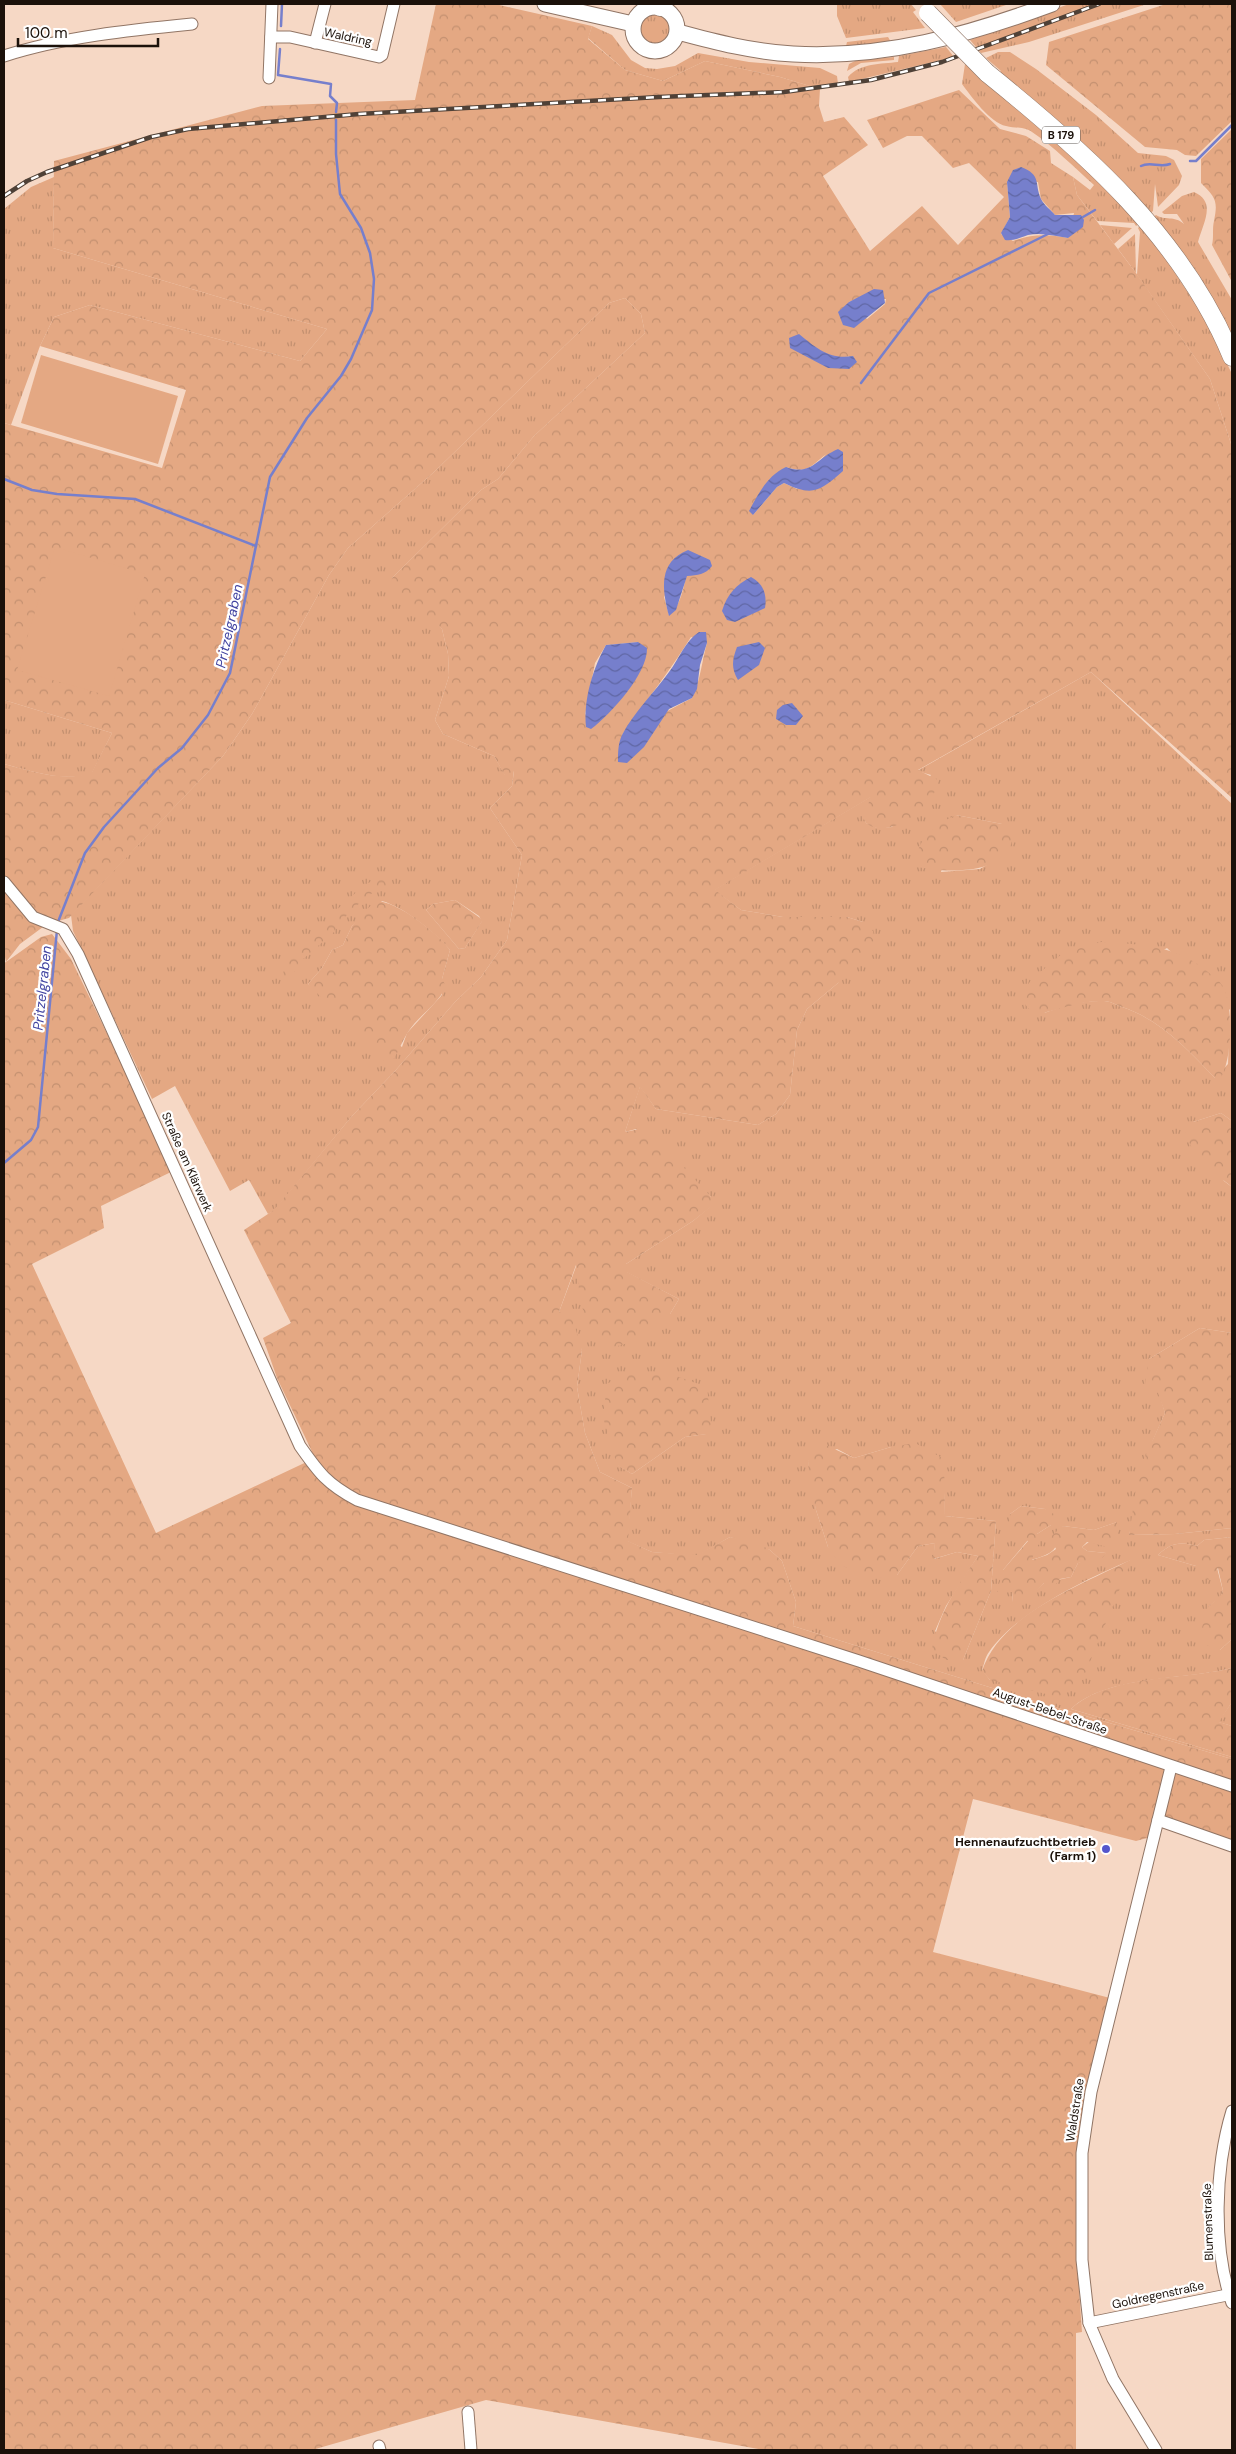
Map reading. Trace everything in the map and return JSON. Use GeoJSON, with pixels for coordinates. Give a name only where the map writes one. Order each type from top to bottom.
{"type":"FeatureCollection","features":[{"type":"Feature","properties":{"kind":"main road"},"geometry":{"type":"LineString","coordinates":[[545,4],[633,24]]}},
{"type":"Feature","properties":{"kind":"main road"},"geometry":{"type":"LineString","coordinates":[[678,32],[770,52],[816,55],[864,53],[930,43],[987,28],[1052,4]]}},
{"type":"Feature","properties":{"kind":"main road"},"geometry":{"type":"LineString","coordinates":[[661,5],[672,13],[676,19],[678,32],[671,45],[665,49],[652,51],[645,48],[635,38],[633,24],[640,12],[653,6],[661,5]]}},
{"type":"Feature","properties":{"kind":"main road","name":"B 179"},"geometry":{"type":"LineString","coordinates":[[924,8],[987,73],[1071,143],[1131,201],[1180,264],[1206,306],[1232,357]]}},
{"type":"Feature","properties":{"kind":"street"},"geometry":{"type":"LineString","coordinates":[[269,78],[272,4]]}},
{"type":"Feature","properties":{"kind":"street","name":"Waldring"},"geometry":{"type":"LineString","coordinates":[[315,44],[325,4]]}},
{"type":"Feature","properties":{"kind":"street","name":"Waldring"},"geometry":{"type":"LineString","coordinates":[[271,37],[290,37],[379,58],[382,55],[394,4]]}},
{"type":"Feature","properties":{"kind":"street"},"geometry":{"type":"LineString","coordinates":[[4,56],[21,50],[91,37],[192,24]]}},
{"type":"Feature","properties":{"kind":"street","name":"Straße am Klärwerk"},"geometry":{"type":"LineString","coordinates":[[4,882],[33,917],[63,929],[82,963],[300,1446],[321,1476],[336,1489],[357,1500],[859,1661]]}},
{"type":"Feature","properties":{"kind":"street","name":"August-Bebel-Straße"},"geometry":{"type":"LineString","coordinates":[[859,1661],[1232,1786]]}},
{"type":"Feature","properties":{"kind":"street","name":"Waldstraße"},"geometry":{"type":"LineString","coordinates":[[1156,2450],[1113,2379],[1089,2323],[1082,2260],[1082,2153],[1091,2092],[1147,1857],[1171,1767]]}},
{"type":"Feature","properties":{"kind":"street"},"geometry":{"type":"LineString","coordinates":[[1158,1820],[1232,1846]]}},
{"type":"Feature","properties":{"kind":"street","name":"Blumenstraße"},"geometry":{"type":"LineString","coordinates":[[1231,2297],[1222,2262],[1218,2195],[1224,2147],[1232,2111]]}},
{"type":"Feature","properties":{"kind":"street","name":"Goldregenstraße"},"geometry":{"type":"LineString","coordinates":[[1089,2323],[1231,2297]]}},
{"type":"Feature","properties":{"kind":"street"},"geometry":{"type":"LineString","coordinates":[[468,2412],[471,2450]]}},
{"type":"Feature","properties":{"kind":"green space"},"geometry":{"type":"Polygon","coordinates":[[[436,4],[495,4],[592,26],[588,39],[625,70],[663,81],[705,61],[780,77],[820,89],[819,106],[824,122],[844,117],[868,145],[823,176],[870,251],[922,206],[958,245],[1004,197],[969,163],[953,168],[922,136],[907,136],[883,148],[867,120],[959,90],[1000,129],[1026,136],[1050,151],[1051,163],[1073,177],[1077,195],[1136,273],[1210,379],[1232,447],[1232,798],[1091,672],[918,770],[938,780],[931,798],[924,807],[907,820],[887,828],[876,828],[866,823],[863,817],[871,797],[715,890],[741,910],[783,917],[847,917],[863,922],[873,931],[875,941],[838,983],[807,1009],[797,1030],[790,1095],[776,1114],[758,1125],[656,1109],[640,1087],[625,1132],[644,1128],[652,1133],[711,1197],[712,1206],[693,1221],[626,1264],[627,1272],[679,1299],[670,1314],[639,1340],[607,1349],[598,1341],[587,1322],[583,1311],[576,1265],[559,1312],[572,1317],[582,1350],[577,1387],[585,1433],[600,1472],[632,1488],[628,1541],[652,1552],[697,1555],[730,1537],[755,1542],[770,1550],[782,1561],[796,1602],[793,1626],[1031,1700],[1232,1759],[1232,1843],[1162,1819],[1158,1835],[1136,1841],[973,1799],[933,1952],[1110,1998],[1077,2152],[1077,2260],[1082,2332],[1076,2333],[1076,2450],[764,2450],[486,2400],[312,2450],[4,2450],[4,963],[6,962],[4,952],[4,764],[48,775],[82,775],[92,772],[112,733],[4,700],[4,423],[162,468],[186,390],[40,346],[54,317],[90,305],[300,361],[327,329],[53,248],[54,161],[262,106],[415,100],[436,4]],[[1007,182],[1010,217],[1001,234],[1013,241],[1040,235],[1068,238],[1074,213],[1055,215],[1041,199],[1038,182],[1007,182]],[[625,298],[609,303],[434,472],[348,548],[329,575],[252,714],[223,756],[69,918],[47,924],[20,944],[6,962],[41,937],[52,934],[71,959],[141,1104],[171,1172],[101,1206],[104,1228],[32,1264],[156,1533],[315,1458],[277,1378],[263,1338],[291,1323],[244,1230],[274,1210],[352,1116],[395,1071],[455,1002],[481,977],[507,940],[522,855],[490,808],[512,786],[514,771],[505,776],[494,756],[443,734],[435,720],[449,676],[448,654],[442,629],[391,586],[392,578],[481,490],[498,479],[534,436],[645,333],[641,314],[625,298]],[[856,299],[849,302],[867,319],[885,304],[886,299],[856,299]],[[817,349],[828,368],[853,356],[834,356],[817,349]],[[826,454],[808,468],[799,470],[786,467],[753,515],[777,487],[784,483],[797,489],[826,454]],[[688,550],[664,597],[669,615],[682,595],[688,550]],[[691,637],[622,735],[692,698],[707,643],[691,637]],[[638,642],[606,645],[595,663],[585,715],[638,642]]]}},
{"type":"Feature","properties":{"kind":"green space"},"geometry":{"type":"Polygon","coordinates":[[[837,4],[911,4],[916,10],[913,12],[925,28],[846,38],[837,16],[837,4]]]}},
{"type":"Feature","properties":{"kind":"green space"},"geometry":{"type":"Polygon","coordinates":[[[940,4],[1006,4],[1006,5],[956,22],[940,4]]]}},
{"type":"Feature","properties":{"kind":"green space"},"geometry":{"type":"Polygon","coordinates":[[[1069,4],[1147,4],[1029,42],[981,53],[970,40],[1069,4]]]}},
{"type":"Feature","properties":{"kind":"green space"},"geometry":{"type":"Polygon","coordinates":[[[1166,4],[1232,4],[1232,121],[1196,156],[1185,155],[1177,150],[1145,147],[1046,65],[1049,42],[1166,4]]]}},
{"type":"Feature","properties":{"kind":"green space"},"geometry":{"type":"Polygon","coordinates":[[[656,12],[662,13],[667,17],[671,22],[671,34],[667,39],[662,43],[656,44],[650,43],[645,39],[641,34],[640,28],[641,22],[645,17],[650,13],[656,12]]]}},
{"type":"Feature","properties":{"kind":"green space"},"geometry":{"type":"Polygon","coordinates":[[[592,26],[612,35],[631,60],[645,68],[657,69],[675,66],[698,53],[749,62],[820,68],[837,76],[838,84],[813,87],[780,77],[705,61],[663,81],[625,70],[588,38],[592,26]]]}},
{"type":"Feature","properties":{"kind":"green space"},"geometry":{"type":"Polygon","coordinates":[[[888,37],[891,42],[846,46],[847,42],[888,37]]]}},
{"type":"Feature","properties":{"kind":"green space"},"geometry":{"type":"Polygon","coordinates":[[[946,47],[954,57],[849,82],[848,77],[858,69],[898,62],[899,56],[946,47]]]}},
{"type":"Feature","properties":{"kind":"green space"},"geometry":{"type":"Polygon","coordinates":[[[998,52],[1010,52],[1036,69],[1096,115],[1138,153],[1166,156],[1174,160],[1182,176],[1179,185],[1158,207],[1155,184],[1153,211],[1149,214],[999,73],[1001,71],[986,58],[998,52]]]}},
{"type":"Feature","properties":{"kind":"green space"},"geometry":{"type":"Polygon","coordinates":[[[894,57],[894,60],[861,63],[847,71],[849,64],[855,61],[894,57]]]}},
{"type":"Feature","properties":{"kind":"green space"},"geometry":{"type":"Polygon","coordinates":[[[965,64],[1068,149],[1140,223],[1136,226],[1134,223],[1097,221],[1077,195],[1073,177],[1090,190],[1094,185],[1032,132],[1000,124],[987,115],[962,84],[965,64]]]}},
{"type":"Feature","properties":{"kind":"green space"},"geometry":{"type":"Polygon","coordinates":[[[1232,129],[1232,282],[1212,245],[1216,204],[1213,196],[1201,183],[1201,159],[1232,129]]]}},
{"type":"Feature","properties":{"kind":"green space"},"geometry":{"type":"Polygon","coordinates":[[[54,177],[53,248],[327,329],[300,361],[90,305],[54,317],[40,346],[11,425],[4,423],[4,209],[31,187],[54,177]]]}},
{"type":"Feature","properties":{"kind":"green space"},"geometry":{"type":"Polygon","coordinates":[[[1194,192],[1201,196],[1207,207],[1198,242],[1232,300],[1232,345],[1152,218],[1156,215],[1177,220],[1184,224],[1177,214],[1164,214],[1162,212],[1182,196],[1194,192]]]}},
{"type":"Feature","properties":{"kind":"green space"},"geometry":{"type":"Polygon","coordinates":[[[1100,225],[1132,228],[1114,244],[1100,225]]]}},
{"type":"Feature","properties":{"kind":"green space"},"geometry":{"type":"Polygon","coordinates":[[[1141,225],[1158,247],[1204,317],[1232,374],[1232,447],[1210,379],[1137,275],[1140,232],[1138,228],[1141,225]]]}},
{"type":"Feature","properties":{"kind":"green space"},"geometry":{"type":"Polygon","coordinates":[[[1135,234],[1136,273],[1118,249],[1135,234]]]}},
{"type":"Feature","properties":{"kind":"green space"},"geometry":{"type":"Polygon","coordinates":[[[625,298],[641,314],[645,333],[534,436],[498,479],[481,490],[392,578],[442,629],[448,654],[449,676],[435,720],[443,734],[494,756],[505,775],[514,770],[512,786],[490,808],[522,855],[507,940],[481,977],[455,1002],[395,1071],[352,1116],[274,1211],[268,1214],[249,1180],[230,1191],[175,1086],[152,1099],[73,931],[71,915],[223,756],[252,714],[329,575],[348,548],[434,472],[609,303],[625,298]],[[455,900],[433,904],[426,910],[459,949],[465,948],[482,921],[479,916],[455,900]],[[382,901],[352,926],[343,945],[332,950],[322,968],[308,984],[402,1047],[407,1033],[442,995],[442,979],[450,950],[419,921],[391,904],[382,901]]]}},
{"type":"Feature","properties":{"kind":"green space"},"geometry":{"type":"Polygon","coordinates":[[[41,355],[178,396],[158,464],[21,423],[41,355]]]}},
{"type":"Feature","properties":{"kind":"green space"},"geometry":{"type":"Polygon","coordinates":[[[55,547],[145,574],[109,696],[17,670],[55,547]]]}},
{"type":"Feature","properties":{"kind":"green space"},"geometry":{"type":"Polygon","coordinates":[[[1091,672],[1232,804],[1232,1121],[1221,1113],[1193,1122],[1224,1181],[1232,1187],[1232,1333],[1200,1328],[1149,1359],[1165,1413],[1153,1440],[1129,1535],[1175,1534],[1232,1528],[1232,1537],[1204,1540],[1197,1546],[1180,1543],[1167,1548],[1158,1555],[1196,1566],[1217,1568],[1223,1591],[1220,1598],[1209,1606],[1220,1650],[1232,1639],[1232,1668],[1126,1684],[1086,1698],[1071,1709],[1232,1757],[1232,1759],[1031,1700],[793,1626],[796,1602],[782,1561],[770,1550],[730,1537],[697,1556],[652,1552],[627,1541],[632,1488],[600,1472],[585,1433],[577,1387],[582,1350],[559,1312],[577,1264],[670,1314],[679,1299],[626,1272],[626,1264],[693,1221],[711,1206],[711,1197],[636,1129],[625,1132],[640,1086],[656,1109],[758,1125],[776,1114],[790,1095],[797,1030],[807,1009],[838,983],[863,922],[847,917],[783,917],[741,910],[714,890],[872,796],[864,817],[866,823],[877,828],[892,827],[931,775],[917,771],[1091,672]],[[956,815],[941,872],[980,869],[1000,857],[1002,824],[956,815]],[[1167,948],[1044,1013],[1066,1006],[1096,1001],[1108,1002],[1136,1013],[1173,1036],[1215,1078],[1228,1064],[1230,1010],[1167,948]],[[706,1434],[612,1443],[618,1465],[632,1474],[685,1437],[706,1434]],[[891,1447],[854,1458],[837,1449],[808,1461],[816,1510],[828,1547],[897,1575],[918,1546],[935,1543],[934,1559],[957,1552],[978,1556],[946,1606],[935,1631],[963,1660],[991,1591],[996,1521],[945,1516],[944,1492],[891,1447]],[[1021,1506],[1010,1514],[1028,1540],[1003,1570],[1012,1592],[1013,1602],[1033,1593],[1044,1583],[1071,1577],[1078,1563],[1106,1553],[1087,1551],[1082,1547],[1117,1522],[1094,1530],[1063,1526],[1054,1549],[1046,1555],[1031,1560],[1037,1534],[1051,1525],[1045,1509],[1021,1506]],[[1131,1560],[1094,1577],[1034,1610],[1001,1637],[988,1654],[982,1670],[990,1680],[1131,1560]]]}},
{"type":"Feature","properties":{"kind":"green space"},"geometry":{"type":"Polygon","coordinates":[[[4,700],[112,733],[92,773],[71,777],[48,775],[4,764],[4,700]]]}},
{"type":"Feature","properties":{"kind":"green space"},"geometry":{"type":"Polygon","coordinates":[[[956,815],[1002,824],[1013,835],[1009,848],[1001,858],[989,865],[975,869],[944,870],[918,867],[917,858],[922,841],[941,823],[956,815]]]}},
{"type":"Feature","properties":{"kind":"green space"},"geometry":{"type":"Polygon","coordinates":[[[380,876],[392,882],[390,887],[376,890],[350,911],[334,932],[302,960],[289,980],[282,977],[286,963],[309,937],[320,931],[330,916],[362,887],[380,876]]]}},
{"type":"Feature","properties":{"kind":"green space"},"geometry":{"type":"Polygon","coordinates":[[[455,900],[483,920],[465,948],[459,949],[426,910],[433,904],[455,900]]]}},
{"type":"Feature","properties":{"kind":"green space"},"geometry":{"type":"Polygon","coordinates":[[[375,901],[394,906],[416,919],[436,935],[450,950],[442,979],[446,986],[443,993],[412,1026],[393,1060],[384,1061],[308,984],[322,968],[332,950],[343,945],[352,926],[375,901]]]}},
{"type":"Feature","properties":{"kind":"green space"},"geometry":{"type":"Polygon","coordinates":[[[1101,942],[1144,945],[1171,951],[1196,963],[1221,983],[1228,1000],[1230,1039],[1226,1065],[1221,1078],[1215,1078],[1173,1036],[1149,1020],[1111,1002],[1085,1002],[1033,1014],[1020,998],[1031,980],[1063,953],[1101,942]]]}},
{"type":"Feature","properties":{"kind":"green space"},"geometry":{"type":"Polygon","coordinates":[[[1221,1113],[1232,1121],[1232,1187],[1198,1160],[1185,1134],[1193,1122],[1221,1113]]]}},
{"type":"Feature","properties":{"kind":"green space"},"geometry":{"type":"Polygon","coordinates":[[[1200,1328],[1232,1333],[1232,1528],[1175,1534],[1129,1535],[1139,1470],[1165,1413],[1158,1393],[1145,1385],[1149,1359],[1200,1328]]]}},
{"type":"Feature","properties":{"kind":"green space"},"geometry":{"type":"Polygon","coordinates":[[[665,1372],[707,1387],[711,1424],[706,1434],[685,1437],[632,1474],[617,1465],[603,1417],[607,1384],[625,1373],[665,1372]]]}},
{"type":"Feature","properties":{"kind":"green space"},"geometry":{"type":"Polygon","coordinates":[[[817,1441],[854,1458],[891,1447],[915,1443],[944,1459],[945,1516],[996,1521],[991,1591],[963,1660],[946,1660],[932,1649],[944,1612],[956,1589],[978,1556],[957,1552],[933,1559],[935,1543],[918,1546],[897,1575],[872,1579],[841,1565],[828,1547],[809,1480],[808,1461],[817,1441]]]}},
{"type":"Feature","properties":{"kind":"green space"},"geometry":{"type":"Polygon","coordinates":[[[1021,1506],[1045,1509],[1059,1517],[1037,1534],[1040,1543],[1035,1549],[1032,1560],[1047,1555],[1056,1549],[1050,1537],[1063,1526],[1094,1530],[1117,1522],[1117,1542],[1112,1548],[1087,1542],[1082,1547],[1087,1551],[1106,1553],[1104,1557],[1094,1562],[1078,1563],[1071,1577],[1060,1579],[1053,1588],[1044,1583],[1019,1609],[1013,1603],[1012,1592],[997,1592],[1003,1570],[1028,1541],[1008,1532],[1010,1514],[1021,1506]]]}},
{"type":"Feature","properties":{"kind":"green space"},"geometry":{"type":"Polygon","coordinates":[[[1232,1537],[1232,1639],[1220,1650],[1201,1643],[1207,1608],[1223,1591],[1218,1568],[1208,1580],[1196,1566],[1158,1555],[1167,1548],[1180,1543],[1197,1546],[1204,1540],[1232,1537]]]}},
{"type":"Feature","properties":{"kind":"green space"},"geometry":{"type":"Polygon","coordinates":[[[1132,1559],[1085,1674],[1071,1690],[1058,1697],[990,1680],[982,1671],[992,1651],[1006,1633],[1025,1617],[1045,1603],[1132,1559]]]}},
{"type":"Feature","properties":{"kind":"green space"},"geometry":{"type":"Polygon","coordinates":[[[1232,1668],[1232,1702],[1219,1722],[1232,1726],[1232,1757],[1071,1709],[1087,1698],[1126,1684],[1232,1668]]]}},
{"type":"Feature","properties":{"kind":"green space"},"geometry":{"type":"Polygon","coordinates":[[[1232,1702],[1232,1726],[1218,1722],[1232,1702]]]}},
{"type":"Feature","properties":{"kind":"water"},"geometry":{"type":"Polygon","coordinates":[[[1021,167],[1035,176],[1041,199],[1055,215],[1081,215],[1084,220],[1083,227],[1068,238],[1038,234],[1014,240],[1005,240],[1001,233],[1010,217],[1007,182],[1013,170],[1021,167]]]}},
{"type":"Feature","properties":{"kind":"water"},"geometry":{"type":"Polygon","coordinates":[[[874,289],[883,290],[885,303],[854,328],[843,325],[838,312],[849,302],[874,289]]]}},
{"type":"Feature","properties":{"kind":"water"},"geometry":{"type":"Polygon","coordinates":[[[799,334],[824,352],[837,356],[853,356],[857,362],[849,369],[828,368],[790,348],[789,338],[799,334]]]}},
{"type":"Feature","properties":{"kind":"water"},"geometry":{"type":"Polygon","coordinates":[[[838,449],[843,452],[843,471],[828,483],[816,490],[809,491],[784,483],[777,487],[753,515],[749,511],[764,486],[779,471],[786,467],[795,469],[808,468],[838,449]]]}},
{"type":"Feature","properties":{"kind":"water"},"geometry":{"type":"Polygon","coordinates":[[[688,550],[710,560],[712,566],[704,573],[687,576],[676,610],[669,616],[664,586],[667,569],[678,555],[688,550]]]}},
{"type":"Feature","properties":{"kind":"water"},"geometry":{"type":"Polygon","coordinates":[[[751,577],[764,590],[765,608],[735,622],[727,620],[722,611],[729,595],[741,583],[751,577]]]}},
{"type":"Feature","properties":{"kind":"water"},"geometry":{"type":"Polygon","coordinates":[[[699,632],[706,632],[707,643],[700,665],[697,689],[692,698],[669,709],[644,747],[627,763],[618,762],[618,751],[622,735],[638,710],[669,672],[686,645],[699,632]]]}},
{"type":"Feature","properties":{"kind":"water"},"geometry":{"type":"Polygon","coordinates":[[[638,642],[647,648],[646,658],[635,681],[608,714],[591,729],[586,727],[586,706],[590,684],[606,645],[638,642]]]}},
{"type":"Feature","properties":{"kind":"water"},"geometry":{"type":"Polygon","coordinates":[[[759,642],[765,648],[759,665],[738,680],[733,664],[737,647],[759,642]]]}},
{"type":"Feature","properties":{"kind":"water"},"geometry":{"type":"Polygon","coordinates":[[[792,703],[803,716],[796,725],[786,725],[776,719],[777,710],[783,705],[792,703]]]}},
{"type":"Feature","properties":{"kind":"waterway","name":"Pritzelgraben"},"geometry":{"type":"LineString","coordinates":[[281,26],[282,4]]}},
{"type":"Feature","properties":{"kind":"waterway","name":"Pritzelgraben"},"geometry":{"type":"LineString","coordinates":[[280,49],[278,75],[331,84],[330,96],[337,103],[336,112]]}},
{"type":"Feature","properties":{"kind":"waterway","name":"Pritzelgraben"},"geometry":{"type":"LineString","coordinates":[[58,922],[85,853],[104,827],[158,768],[182,748],[208,715],[230,673],[270,477],[307,418],[341,376],[351,359],[372,310],[374,279],[370,253],[361,228],[340,194],[336,154],[336,120]]}},
{"type":"Feature","properties":{"kind":"waterway"},"geometry":{"type":"LineString","coordinates":[[1190,161],[1196,161],[1232,125]]}},
{"type":"Feature","properties":{"kind":"waterway"},"geometry":{"type":"LineString","coordinates":[[1141,166],[1148,164],[1170,164]]}},
{"type":"Feature","properties":{"kind":"waterway"},"geometry":{"type":"LineString","coordinates":[[1083,217],[1095,210]]}},
{"type":"Feature","properties":{"kind":"waterway"},"geometry":{"type":"LineString","coordinates":[[861,383],[929,293],[1048,234]]}},
{"type":"Feature","properties":{"kind":"waterway"},"geometry":{"type":"LineString","coordinates":[[4,479],[32,490],[57,494],[135,499],[256,546]]}},
{"type":"Feature","properties":{"kind":"waterway","name":"Pritzelgraben"},"geometry":{"type":"LineString","coordinates":[[4,1163],[31,1140],[38,1127],[57,930]]}},
{"type":"Feature","properties":{"kind":"railway"},"geometry":{"type":"LineString","coordinates":[[4,196],[27,181],[47,172],[151,137],[188,129],[359,114],[784,92],[871,80],[942,62],[1099,4]]}},
{"type":"Feature","properties":{"kind":"place","name":"Hennenaufzuchtbetrieb (Farm 1)"},"geometry":{"type":"Point","coordinates":[1106,1849]}}]}
